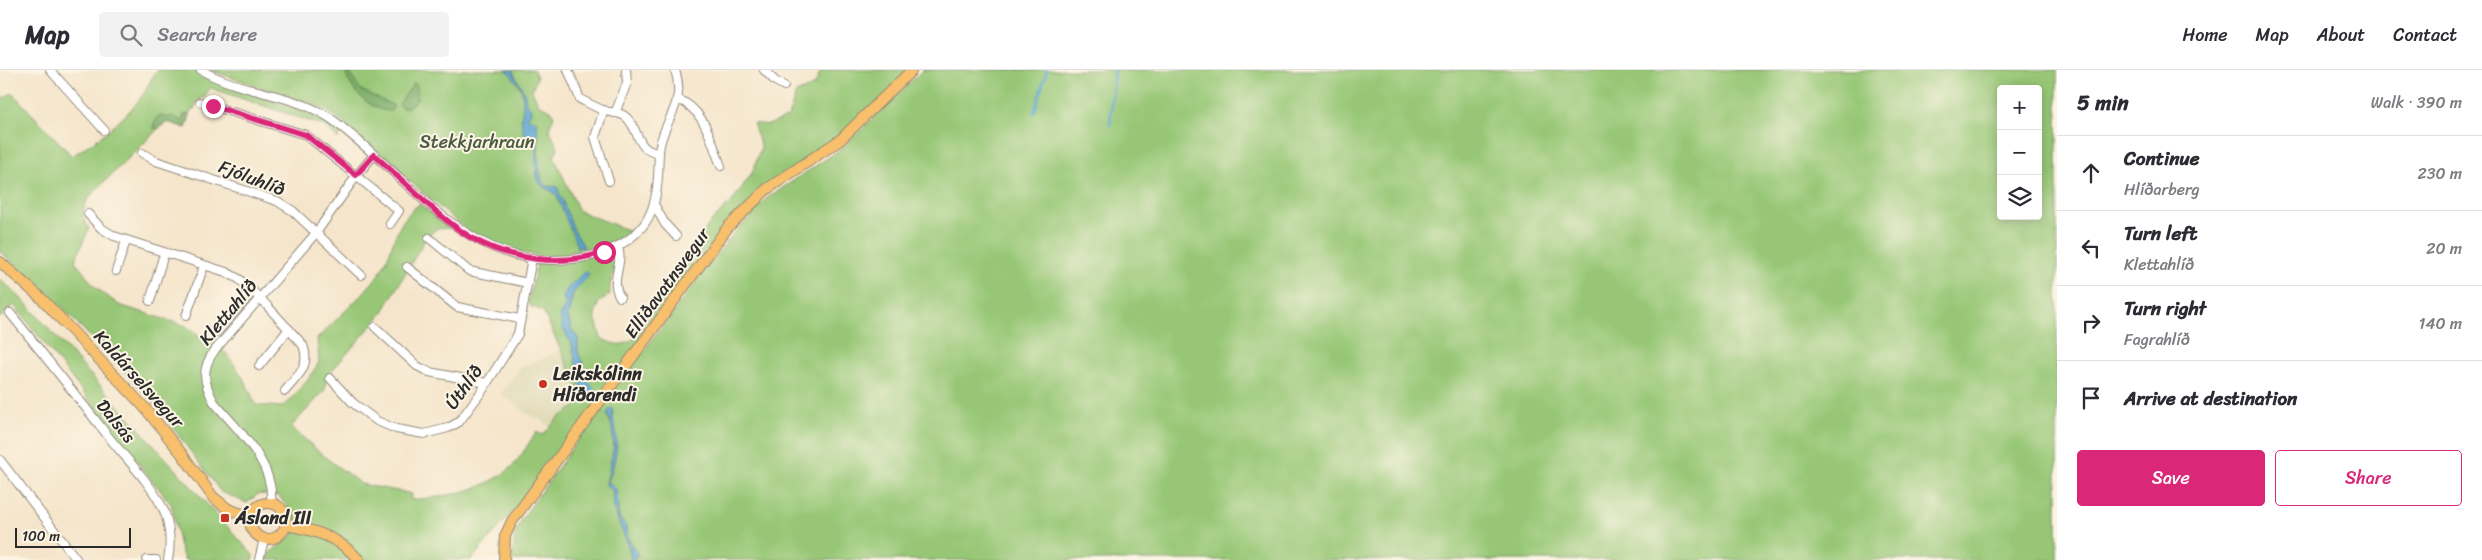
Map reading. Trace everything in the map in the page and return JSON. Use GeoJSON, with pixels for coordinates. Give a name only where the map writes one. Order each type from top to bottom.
{"type":"FeatureCollection","features":[{"type":"Feature","properties":{"kind":"main road","name":"Elliðavatnsvegur"},"geometry":{"type":"LineString","coordinates":[[504,560],[505,536],[512,521],[655,329],[728,227],[767,189],[840,140],[912,70]]}},
{"type":"Feature","properties":{"kind":"main road","name":"Kaldárselsvegur"},"geometry":{"type":"LineString","coordinates":[[0,262],[41,298],[145,408],[177,446],[212,497],[228,509],[250,517]]}},
{"type":"Feature","properties":{"kind":"main road"},"geometry":{"type":"LineString","coordinates":[[271,503],[283,510],[286,524],[278,537],[264,539],[252,531],[250,517],[258,506],[271,503]]}},
{"type":"Feature","properties":{"kind":"main road"},"geometry":{"type":"LineString","coordinates":[[286,524],[318,531],[350,550],[359,560]]}},
{"type":"Feature","properties":{"kind":"street"},"geometry":{"type":"LineString","coordinates":[[50,70],[104,130]]}},
{"type":"Feature","properties":{"kind":"street"},"geometry":{"type":"LineString","coordinates":[[201,70],[324,114],[469,236],[501,251],[532,258],[576,260],[591,257],[618,247],[637,234],[655,206],[661,140],[675,110],[677,99],[678,78],[675,70]]}},
{"type":"Feature","properties":{"kind":"street"},"geometry":{"type":"LineString","coordinates":[[568,70],[580,99],[604,110],[624,115],[629,119],[642,147],[650,153],[659,153]]}},
{"type":"Feature","properties":{"kind":"street"},"geometry":{"type":"LineString","coordinates":[[615,113],[627,83],[626,70]]}},
{"type":"Feature","properties":{"kind":"street"},"geometry":{"type":"LineString","coordinates":[[764,70],[775,81],[784,86]]}},
{"type":"Feature","properties":{"kind":"street"},"geometry":{"type":"LineString","coordinates":[[677,99],[688,103],[698,113],[721,166]]}},
{"type":"Feature","properties":{"kind":"street"},"geometry":{"type":"LineString","coordinates":[[200,102],[306,135],[399,212],[390,224]]}},
{"type":"Feature","properties":{"kind":"street"},"geometry":{"type":"LineString","coordinates":[[604,110],[595,137],[609,181]]}},
{"type":"Feature","properties":{"kind":"street","name":"Fjóluhlíð"},"geometry":{"type":"LineString","coordinates":[[142,153],[156,161],[277,201],[316,233],[361,275]]}},
{"type":"Feature","properties":{"kind":"street","name":"Klettahlíð"},"geometry":{"type":"LineString","coordinates":[[271,503],[271,480],[268,470],[214,402],[207,390],[204,378],[205,366],[209,357],[316,233],[356,175],[374,155]]}},
{"type":"Feature","properties":{"kind":"street"},"geometry":{"type":"LineString","coordinates":[[655,206],[676,236]]}},
{"type":"Feature","properties":{"kind":"street"},"geometry":{"type":"LineString","coordinates":[[88,214],[101,228],[126,241],[226,272],[253,291],[303,345],[306,361],[305,367],[285,391]]}},
{"type":"Feature","properties":{"kind":"street"},"geometry":{"type":"LineString","coordinates":[[429,238],[469,271],[528,283]]}},
{"type":"Feature","properties":{"kind":"street"},"geometry":{"type":"LineString","coordinates":[[116,271],[126,241]]}},
{"type":"Feature","properties":{"kind":"street"},"geometry":{"type":"LineString","coordinates":[[618,247],[620,261],[615,281],[616,290],[620,297]]}},
{"type":"Feature","properties":{"kind":"street"},"geometry":{"type":"LineString","coordinates":[[150,301],[164,254]]}},
{"type":"Feature","properties":{"kind":"street","name":"Úthlíð"},"geometry":{"type":"LineString","coordinates":[[330,378],[353,403],[377,421],[396,429],[424,434],[448,428],[460,422],[518,334],[532,258]]}},
{"type":"Feature","properties":{"kind":"street"},"geometry":{"type":"LineString","coordinates":[[186,316],[204,266]]}},
{"type":"Feature","properties":{"kind":"street"},"geometry":{"type":"LineString","coordinates":[[408,267],[457,307],[520,319]]}},
{"type":"Feature","properties":{"kind":"street"},"geometry":{"type":"LineString","coordinates":[[216,333],[253,291]]}},
{"type":"Feature","properties":{"kind":"street","name":"Dalsás"},"geometry":{"type":"LineString","coordinates":[[10,313],[139,474],[159,502],[168,529],[170,548],[168,560]]}},
{"type":"Feature","properties":{"kind":"street"},"geometry":{"type":"LineString","coordinates":[[375,327],[417,366],[429,372],[487,383]]}},
{"type":"Feature","properties":{"kind":"street"},"geometry":{"type":"LineString","coordinates":[[259,366],[289,328]]}},
{"type":"Feature","properties":{"kind":"street"},"geometry":{"type":"LineString","coordinates":[[0,460],[77,560]]}},
{"type":"Feature","properties":{"kind":"street"},"geometry":{"type":"LineString","coordinates":[[259,560],[264,539]]}},
{"type":"Feature","properties":{"kind":"street"},"geometry":{"type":"LineString","coordinates":[[147,560],[156,560]]}},
{"type":"Feature","properties":{"kind":"shaded area","name":"Leikskólinn Hlíðarendi"},"geometry":{"type":"Polygon","coordinates":[[[568,348],[584,398],[580,404],[558,418],[549,427],[543,421],[531,416],[501,394],[520,368],[568,348]]]}},
{"type":"Feature","properties":{"kind":"green space","name":"Stekkjarhraun"},"geometry":{"type":"Polygon","coordinates":[[[158,70],[196,70],[230,86],[313,115],[341,133],[338,139],[324,126],[210,88],[205,97],[197,101],[194,110],[191,110],[186,128],[168,122],[160,127],[92,194],[84,207],[83,215],[89,228],[75,261],[95,287],[119,305],[186,326],[227,354],[245,381],[256,405],[281,407],[290,401],[310,377],[319,362],[317,339],[373,282],[384,265],[403,221],[419,204],[451,228],[436,229],[426,238],[381,315],[330,373],[326,379],[325,390],[291,427],[325,457],[361,484],[412,494],[410,500],[460,492],[495,479],[515,463],[536,432],[543,435],[558,418],[580,404],[583,399],[543,311],[530,306],[528,303],[539,256],[503,248],[470,233],[335,116],[320,107],[209,70],[534,70],[537,78],[532,90],[539,105],[551,110],[554,116],[549,128],[558,148],[554,157],[579,211],[630,231],[608,245],[612,254],[616,253],[616,264],[610,283],[610,294],[598,303],[595,316],[601,338],[612,343],[621,344],[639,334],[709,224],[733,200],[752,173],[761,147],[753,123],[768,125],[788,117],[796,93],[815,85],[821,70],[912,70],[849,131],[748,207],[530,491],[471,560],[265,560],[266,556],[293,535],[295,517],[279,496],[258,494],[247,503],[221,492],[152,400],[40,285],[0,252],[0,100],[12,93],[72,156],[101,136],[127,114],[142,96],[158,70]]]}},
{"type":"Feature","properties":{"kind":"green space"},"geometry":{"type":"Polygon","coordinates":[[[345,70],[348,70],[361,90],[394,106],[391,111],[376,107],[362,98],[351,84],[345,70]]]}},
{"type":"Feature","properties":{"kind":"green space"},"geometry":{"type":"Polygon","coordinates":[[[923,70],[2057,70],[2057,560],[635,560],[635,555],[638,555],[628,539],[625,524],[620,518],[617,492],[608,481],[616,454],[612,412],[607,415],[612,427],[614,451],[606,485],[613,491],[615,511],[628,543],[631,560],[512,560],[515,534],[522,519],[607,399],[728,240],[766,199],[841,149],[923,70]]]}},
{"type":"Feature","properties":{"kind":"green space"},"geometry":{"type":"Polygon","coordinates":[[[414,83],[417,85],[417,100],[407,108],[402,108],[399,104],[414,83]]]}},
{"type":"Feature","properties":{"kind":"green space"},"geometry":{"type":"Polygon","coordinates":[[[184,114],[190,115],[186,128],[167,122],[158,129],[153,128],[157,117],[161,115],[167,118],[172,116],[182,121],[184,114]]]}},
{"type":"Feature","properties":{"kind":"green space"},"geometry":{"type":"Polygon","coordinates":[[[0,279],[24,301],[253,555],[253,560],[185,560],[171,504],[14,305],[0,318],[0,279]]]}},
{"type":"Feature","properties":{"kind":"water"},"geometry":{"type":"Polygon","coordinates":[[[507,70],[512,70],[525,94],[526,103],[530,107],[531,113],[527,117],[537,122],[539,166],[542,181],[546,186],[557,187],[574,230],[584,247],[575,248],[577,246],[556,194],[539,182],[536,169],[535,137],[525,135],[522,124],[522,93],[518,84],[507,70]]]}},
{"type":"Feature","properties":{"kind":"water"},"geometry":{"type":"Polygon","coordinates":[[[586,271],[589,275],[573,293],[568,317],[572,330],[578,338],[578,352],[586,371],[587,379],[597,393],[589,397],[580,384],[572,345],[562,327],[560,314],[566,305],[563,296],[568,288],[586,271]]]}},
{"type":"Feature","properties":{"kind":"water"},"geometry":{"type":"Polygon","coordinates":[[[611,407],[613,409],[612,414],[616,432],[616,451],[608,481],[617,492],[619,518],[625,524],[628,539],[638,555],[635,556],[635,560],[631,560],[630,551],[617,518],[613,491],[606,485],[614,446],[611,422],[607,414],[611,407]]]}},
{"type":"Feature","properties":{"kind":"waterway"},"geometry":{"type":"LineString","coordinates":[[1034,113],[1047,70]]}},
{"type":"Feature","properties":{"kind":"waterway"},"geometry":{"type":"LineString","coordinates":[[1110,125],[1114,70]]}},
{"type":"Feature","properties":{"kind":"place","name":"Leikskólinn Hlíðarendi"},"geometry":{"type":"Point","coordinates":[543,384]}},
{"type":"Feature","properties":{"kind":"place","name":"Ásland III"},"geometry":{"type":"Point","coordinates":[225,518]}},
{"type":"Feature","properties":{"kind":"route"},"geometry":{"type":"LineString","coordinates":[[213,106],[306,135],[356,175],[374,155],[469,236],[487,246],[516,255],[546,260],[576,260],[604,252]]}}]}
